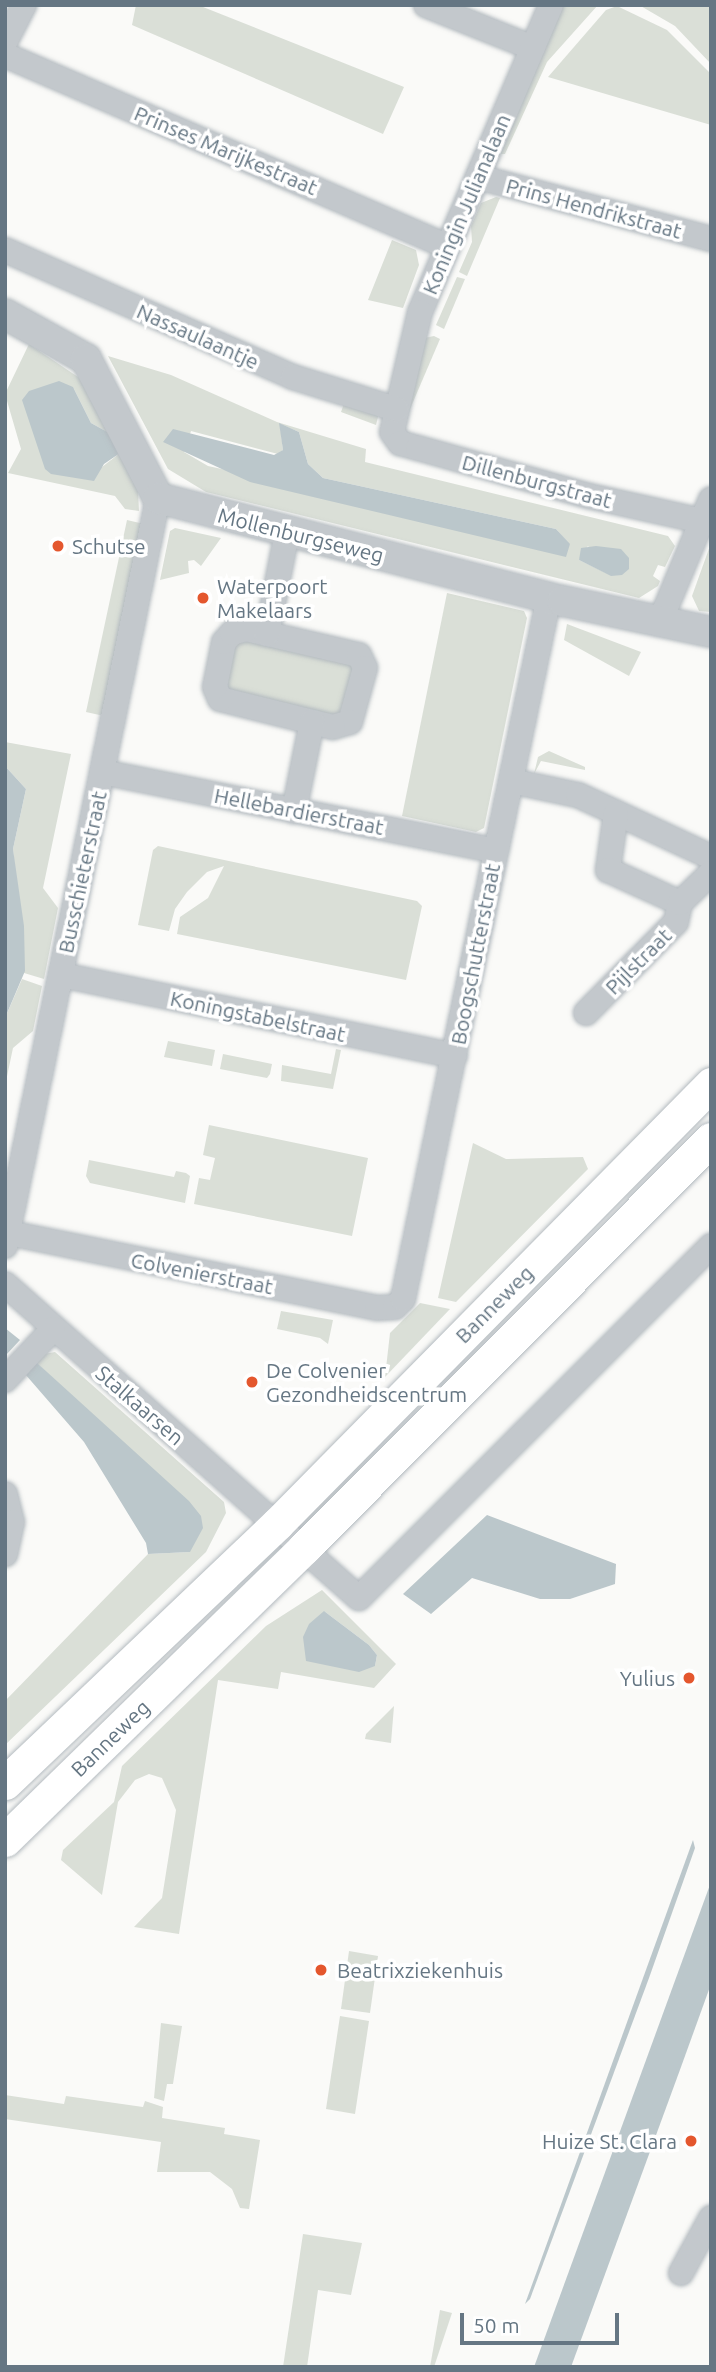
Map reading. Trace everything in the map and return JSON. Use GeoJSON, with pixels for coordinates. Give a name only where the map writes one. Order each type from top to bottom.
{"type":"FeatureCollection","features":[{"type":"Feature","properties":{"kind":"main road","name":"Banneweg"},"geometry":{"type":"LineString","coordinates":[[5,1783],[276,1524],[675,1121],[706,1098]]}},
{"type":"Feature","properties":{"kind":"main road","name":"Banneweg"},"geometry":{"type":"LineString","coordinates":[[5,1840],[708,1147]]}},
{"type":"Feature","properties":{"kind":"main road","name":"Banneweg"},"geometry":{"type":"LineString","coordinates":[[5,1814],[75,1739],[109,1683]]}},
{"type":"Feature","properties":{"kind":"street"},"geometry":{"type":"LineString","coordinates":[[9,36],[24,5]]}},
{"type":"Feature","properties":{"kind":"street"},"geometry":{"type":"LineString","coordinates":[[426,5],[533,48]]}},
{"type":"Feature","properties":{"kind":"street","name":"Koningin Julianalaan"},"geometry":{"type":"LineString","coordinates":[[396,409],[420,312],[551,5]]}},
{"type":"Feature","properties":{"kind":"street","name":"Prinses Marijkestraat"},"geometry":{"type":"LineString","coordinates":[[5,55],[447,246]]}},
{"type":"Feature","properties":{"kind":"street","name":"Prins Hendrikstraat"},"geometry":{"type":"LineString","coordinates":[[478,177],[711,239]]}},
{"type":"Feature","properties":{"kind":"street","name":"Nassaulaantje"},"geometry":{"type":"LineString","coordinates":[[5,250],[293,377],[396,409]]}},
{"type":"Feature","properties":{"kind":"street"},"geometry":{"type":"LineString","coordinates":[[5,314],[86,359],[158,498]]}},
{"type":"Feature","properties":{"kind":"street","name":"Dillenburgstraat"},"geometry":{"type":"LineString","coordinates":[[396,409],[392,432],[400,443],[589,496],[706,523]]}},
{"type":"Feature","properties":{"kind":"street","name":"Mollenburgseweg"},"geometry":{"type":"LineString","coordinates":[[158,498],[287,533],[692,632]]}},
{"type":"Feature","properties":{"kind":"street","name":"Busschieterstraat"},"geometry":{"type":"LineString","coordinates":[[7,1239],[158,498]]}},
{"type":"Feature","properties":{"kind":"street"},"geometry":{"type":"LineString","coordinates":[[692,632],[711,499]]}},
{"type":"Feature","properties":{"kind":"street"},"geometry":{"type":"LineString","coordinates":[[267,634],[287,533]]}},
{"type":"Feature","properties":{"kind":"street","name":"Boogschutterstraat"},"geometry":{"type":"LineString","coordinates":[[395,1307],[406,1292],[549,597]]}},
{"type":"Feature","properties":{"kind":"street"},"geometry":{"type":"LineString","coordinates":[[242,629],[351,650],[363,660],[353,719],[339,727],[312,722],[227,704],[217,694],[229,635],[242,629]]}},
{"type":"Feature","properties":{"kind":"street"},"geometry":{"type":"LineString","coordinates":[[294,811],[312,722]]}},
{"type":"Feature","properties":{"kind":"street","name":"Hellebardierstraat"},"geometry":{"type":"LineString","coordinates":[[102,772],[496,851]]}},
{"type":"Feature","properties":{"kind":"street"},"geometry":{"type":"LineString","coordinates":[[511,781],[578,795],[711,857]]}},
{"type":"Feature","properties":{"kind":"street","name":"Pijlstraat"},"geometry":{"type":"LineString","coordinates":[[616,813],[608,870],[680,903]]}},
{"type":"Feature","properties":{"kind":"street","name":"Pijlstraat"},"geometry":{"type":"LineString","coordinates":[[586,1013],[676,922],[680,903],[711,873]]}},
{"type":"Feature","properties":{"kind":"street","name":"Koningstabelstraat"},"geometry":{"type":"LineString","coordinates":[[61,975],[455,1056]]}},
{"type":"Feature","properties":{"kind":"street"},"geometry":{"type":"LineString","coordinates":[[675,1121],[708,1147]]}},
{"type":"Feature","properties":{"kind":"street","name":"Colvenierstraat"},"geometry":{"type":"LineString","coordinates":[[7,1239],[377,1308],[395,1307]]}},
{"type":"Feature","properties":{"kind":"street"},"geometry":{"type":"LineString","coordinates":[[276,1524],[359,1598],[711,1246]]}},
{"type":"Feature","properties":{"kind":"street","name":"Stalkaarsen"},"geometry":{"type":"LineString","coordinates":[[5,1284],[276,1524]]}},
{"type":"Feature","properties":{"kind":"street"},"geometry":{"type":"LineString","coordinates":[[17,1367],[53,1329]]}},
{"type":"Feature","properties":{"kind":"street"},"geometry":{"type":"LineString","coordinates":[[5,1494],[12,1522],[5,1554]]}},
{"type":"Feature","properties":{"kind":"street"},"geometry":{"type":"LineString","coordinates":[[681,2273],[711,2218]]}},
{"type":"Feature","properties":{"kind":"shaded area"},"geometry":{"type":"Polygon","coordinates":[[[136,5],[198,5],[404,87],[383,134],[132,25],[136,5]]]}},
{"type":"Feature","properties":{"kind":"shaded area"},"geometry":{"type":"Polygon","coordinates":[[[563,5],[598,5],[547,62],[505,154],[499,154],[563,5]]]}},
{"type":"Feature","properties":{"kind":"shaded area"},"geometry":{"type":"Polygon","coordinates":[[[639,5],[711,5],[711,64],[675,26],[639,5]]]}},
{"type":"Feature","properties":{"kind":"shaded area"},"geometry":{"type":"Polygon","coordinates":[[[617,6],[667,30],[711,74],[711,125],[548,77],[606,10],[617,6]]]}},
{"type":"Feature","properties":{"kind":"shaded area"},"geometry":{"type":"Polygon","coordinates":[[[500,198],[467,276],[459,272],[472,242],[471,226],[481,203],[500,198]]]}},
{"type":"Feature","properties":{"kind":"shaded area"},"geometry":{"type":"Polygon","coordinates":[[[392,240],[416,250],[419,265],[403,308],[368,300],[392,240]]]}},
{"type":"Feature","properties":{"kind":"shaded area"},"geometry":{"type":"Polygon","coordinates":[[[457,277],[465,279],[444,329],[436,325],[457,277]]]}},
{"type":"Feature","properties":{"kind":"shaded area"},"geometry":{"type":"Polygon","coordinates":[[[434,336],[440,339],[407,416],[424,338],[434,336]]]}},
{"type":"Feature","properties":{"kind":"shaded area"},"geometry":{"type":"Polygon","coordinates":[[[29,344],[81,379],[111,434],[91,423],[73,387],[102,467],[120,453],[138,491],[139,511],[125,509],[115,496],[8,473],[21,449],[5,394],[29,344]]]}},
{"type":"Feature","properties":{"kind":"shaded area"},"geometry":{"type":"Polygon","coordinates":[[[108,356],[171,375],[277,422],[366,449],[365,462],[668,536],[675,546],[665,567],[658,565],[653,576],[660,581],[658,586],[639,598],[206,492],[168,469],[108,356]],[[280,424],[283,450],[278,454],[191,431],[184,452],[208,466],[570,545],[556,529],[323,478],[308,464],[299,432],[280,424]],[[588,546],[579,560],[606,573],[588,546]]]}},
{"type":"Feature","properties":{"kind":"shaded area"},"geometry":{"type":"Polygon","coordinates":[[[59,381],[73,387],[91,423],[111,434],[120,453],[104,464],[94,481],[51,474],[45,469],[22,400],[29,391],[59,381]]]}},
{"type":"Feature","properties":{"kind":"shaded area"},"geometry":{"type":"Polygon","coordinates":[[[345,401],[379,413],[376,425],[341,412],[345,401]]]}},
{"type":"Feature","properties":{"kind":"shaded area"},"geometry":{"type":"Polygon","coordinates":[[[279,423],[299,432],[308,464],[323,478],[556,529],[570,544],[566,557],[250,482],[163,442],[173,429],[274,455],[283,450],[279,423]]]}},
{"type":"Feature","properties":{"kind":"shaded area"},"geometry":{"type":"Polygon","coordinates":[[[127,520],[144,524],[104,716],[86,712],[127,520]]]}},
{"type":"Feature","properties":{"kind":"shaded area"},"geometry":{"type":"Polygon","coordinates":[[[175,528],[221,538],[201,566],[194,560],[188,561],[189,573],[160,580],[170,531],[175,528]]]}},
{"type":"Feature","properties":{"kind":"shaded area"},"geometry":{"type":"Polygon","coordinates":[[[711,543],[711,612],[699,611],[692,596],[711,543]]]}},
{"type":"Feature","properties":{"kind":"shaded area"},"geometry":{"type":"Polygon","coordinates":[[[596,546],[621,549],[629,558],[629,569],[622,575],[611,576],[579,560],[581,548],[596,546]]]}},
{"type":"Feature","properties":{"kind":"shaded area"},"geometry":{"type":"Polygon","coordinates":[[[447,593],[524,611],[527,618],[484,828],[476,832],[402,816],[447,593]]]}},
{"type":"Feature","properties":{"kind":"shaded area"},"geometry":{"type":"Polygon","coordinates":[[[567,624],[641,652],[629,676],[564,640],[567,624]]]}},
{"type":"Feature","properties":{"kind":"shaded area"},"geometry":{"type":"Polygon","coordinates":[[[241,639],[354,666],[340,717],[231,696],[225,679],[231,649],[241,639]]]}},
{"type":"Feature","properties":{"kind":"shaded area"},"geometry":{"type":"Polygon","coordinates":[[[5,742],[71,754],[43,888],[58,908],[44,979],[24,973],[13,849],[26,789],[5,766],[5,742]]]}},
{"type":"Feature","properties":{"kind":"shaded area"},"geometry":{"type":"Polygon","coordinates":[[[549,751],[585,767],[585,770],[541,761],[534,774],[538,757],[549,751]]]}},
{"type":"Feature","properties":{"kind":"shaded area"},"geometry":{"type":"Polygon","coordinates":[[[5,766],[26,789],[13,849],[24,926],[25,971],[5,1018],[5,766]]]}},
{"type":"Feature","properties":{"kind":"shaded area"},"geometry":{"type":"Polygon","coordinates":[[[158,846],[417,901],[422,906],[406,980],[177,934],[180,917],[208,898],[224,866],[207,872],[187,892],[175,909],[169,931],[138,925],[153,850],[158,846]]]}},
{"type":"Feature","properties":{"kind":"shaded area"},"geometry":{"type":"Polygon","coordinates":[[[22,979],[42,986],[33,1031],[13,1048],[5,1086],[5,1018],[22,979]]]}},
{"type":"Feature","properties":{"kind":"shaded area"},"geometry":{"type":"Polygon","coordinates":[[[168,1041],[215,1050],[212,1066],[164,1057],[168,1041]]]}},
{"type":"Feature","properties":{"kind":"shaded area"},"geometry":{"type":"Polygon","coordinates":[[[336,1049],[341,1050],[333,1089],[281,1081],[282,1065],[331,1074],[336,1049]]]}},
{"type":"Feature","properties":{"kind":"shaded area"},"geometry":{"type":"Polygon","coordinates":[[[223,1054],[272,1064],[270,1074],[267,1078],[220,1069],[223,1054]]]}},
{"type":"Feature","properties":{"kind":"shaded area"},"geometry":{"type":"Polygon","coordinates":[[[209,1125],[368,1158],[352,1236],[194,1204],[199,1178],[210,1180],[215,1158],[203,1155],[209,1125]]]}},
{"type":"Feature","properties":{"kind":"shaded area"},"geometry":{"type":"Polygon","coordinates":[[[473,1143],[506,1159],[583,1157],[588,1169],[456,1302],[438,1298],[473,1143]]]}},
{"type":"Feature","properties":{"kind":"shaded area"},"geometry":{"type":"Polygon","coordinates":[[[89,1160],[174,1177],[176,1171],[186,1173],[190,1176],[185,1203],[90,1183],[86,1176],[89,1160]]]}},
{"type":"Feature","properties":{"kind":"shaded area"},"geometry":{"type":"Polygon","coordinates":[[[420,1303],[450,1309],[385,1377],[390,1333],[420,1303]]]}},
{"type":"Feature","properties":{"kind":"shaded area"},"geometry":{"type":"Polygon","coordinates":[[[281,1311],[333,1320],[328,1344],[320,1338],[277,1329],[281,1311]]]}},
{"type":"Feature","properties":{"kind":"shaded area"},"geometry":{"type":"Polygon","coordinates":[[[5,1328],[20,1340],[6,1355],[5,1354],[5,1328]]]}},
{"type":"Feature","properties":{"kind":"shaded area"},"geometry":{"type":"Polygon","coordinates":[[[55,1352],[224,1502],[226,1513],[206,1552],[5,1745],[5,1701],[148,1554],[190,1552],[71,1396],[36,1362],[44,1354],[55,1352]]]}},
{"type":"Feature","properties":{"kind":"shaded area"},"geometry":{"type":"Polygon","coordinates":[[[36,1362],[189,1501],[201,1516],[203,1528],[190,1552],[148,1554],[146,1543],[84,1442],[25,1374],[36,1362]]]}},
{"type":"Feature","properties":{"kind":"shaded area"},"geometry":{"type":"Polygon","coordinates":[[[487,1515],[616,1564],[615,1584],[570,1599],[540,1599],[472,1578],[431,1614],[403,1594],[487,1515]]]}},
{"type":"Feature","properties":{"kind":"shaded area"},"geometry":{"type":"Polygon","coordinates":[[[322,1590],[396,1664],[374,1688],[281,1672],[278,1689],[218,1680],[179,1934],[134,1927],[162,1898],[176,1810],[162,1778],[149,1774],[135,1780],[118,1802],[102,1895],[61,1860],[63,1850],[114,1802],[122,1766],[266,1626],[322,1590]],[[324,1611],[375,1666],[377,1655],[369,1645],[324,1611]]]}},
{"type":"Feature","properties":{"kind":"shaded area"},"geometry":{"type":"Polygon","coordinates":[[[324,1611],[369,1645],[377,1655],[375,1666],[359,1672],[306,1661],[303,1637],[309,1624],[324,1611]]]}},
{"type":"Feature","properties":{"kind":"shaded area"},"geometry":{"type":"Polygon","coordinates":[[[394,1706],[391,1743],[365,1739],[366,1734],[394,1706]]]}},
{"type":"Feature","properties":{"kind":"shaded area"},"geometry":{"type":"Polygon","coordinates":[[[693,1840],[695,1848],[649,1978],[530,2299],[525,2304],[693,1840]]]}},
{"type":"Feature","properties":{"kind":"shaded area"},"geometry":{"type":"Polygon","coordinates":[[[711,1882],[711,1984],[681,2067],[571,2367],[534,2367],[711,1882]]]}},
{"type":"Feature","properties":{"kind":"shaded area"},"geometry":{"type":"Polygon","coordinates":[[[349,1951],[378,1956],[370,2013],[341,2009],[349,1951]]]}},
{"type":"Feature","properties":{"kind":"shaded area"},"geometry":{"type":"Polygon","coordinates":[[[340,2016],[369,2021],[355,2114],[326,2109],[340,2016]]]}},
{"type":"Feature","properties":{"kind":"shaded area"},"geometry":{"type":"Polygon","coordinates":[[[161,2023],[182,2026],[173,2084],[167,2084],[164,2101],[154,2098],[161,2023]]]}},
{"type":"Feature","properties":{"kind":"shaded area"},"geometry":{"type":"Polygon","coordinates":[[[5,2095],[64,2104],[66,2096],[143,2107],[145,2101],[163,2107],[162,2118],[225,2128],[224,2134],[260,2140],[249,2209],[240,2208],[232,2189],[210,2172],[157,2172],[161,2142],[5,2119],[5,2095]]]}},
{"type":"Feature","properties":{"kind":"shaded area"},"geometry":{"type":"Polygon","coordinates":[[[303,2234],[362,2243],[351,2295],[318,2290],[307,2367],[283,2367],[303,2234]]]}},
{"type":"Feature","properties":{"kind":"shaded area"},"geometry":{"type":"Polygon","coordinates":[[[440,2310],[452,2313],[434,2367],[430,2367],[440,2310]]]}},
{"type":"Feature","properties":{"kind":"place","name":"Schutse"},"geometry":{"type":"Point","coordinates":[58,546]}},
{"type":"Feature","properties":{"kind":"place","name":"Waterpoort Makelaars"},"geometry":{"type":"Point","coordinates":[203,598]}},
{"type":"Feature","properties":{"kind":"place","name":"De Colvenier Gezondheidscentrum"},"geometry":{"type":"Point","coordinates":[252,1382]}},
{"type":"Feature","properties":{"kind":"place","name":"Yulius"},"geometry":{"type":"Point","coordinates":[689,1678]}},
{"type":"Feature","properties":{"kind":"place","name":"Beatrixziekenhuis"},"geometry":{"type":"Point","coordinates":[321,1970]}},
{"type":"Feature","properties":{"kind":"place","name":"Huize St. Clara"},"geometry":{"type":"Point","coordinates":[691,2141]}}]}
